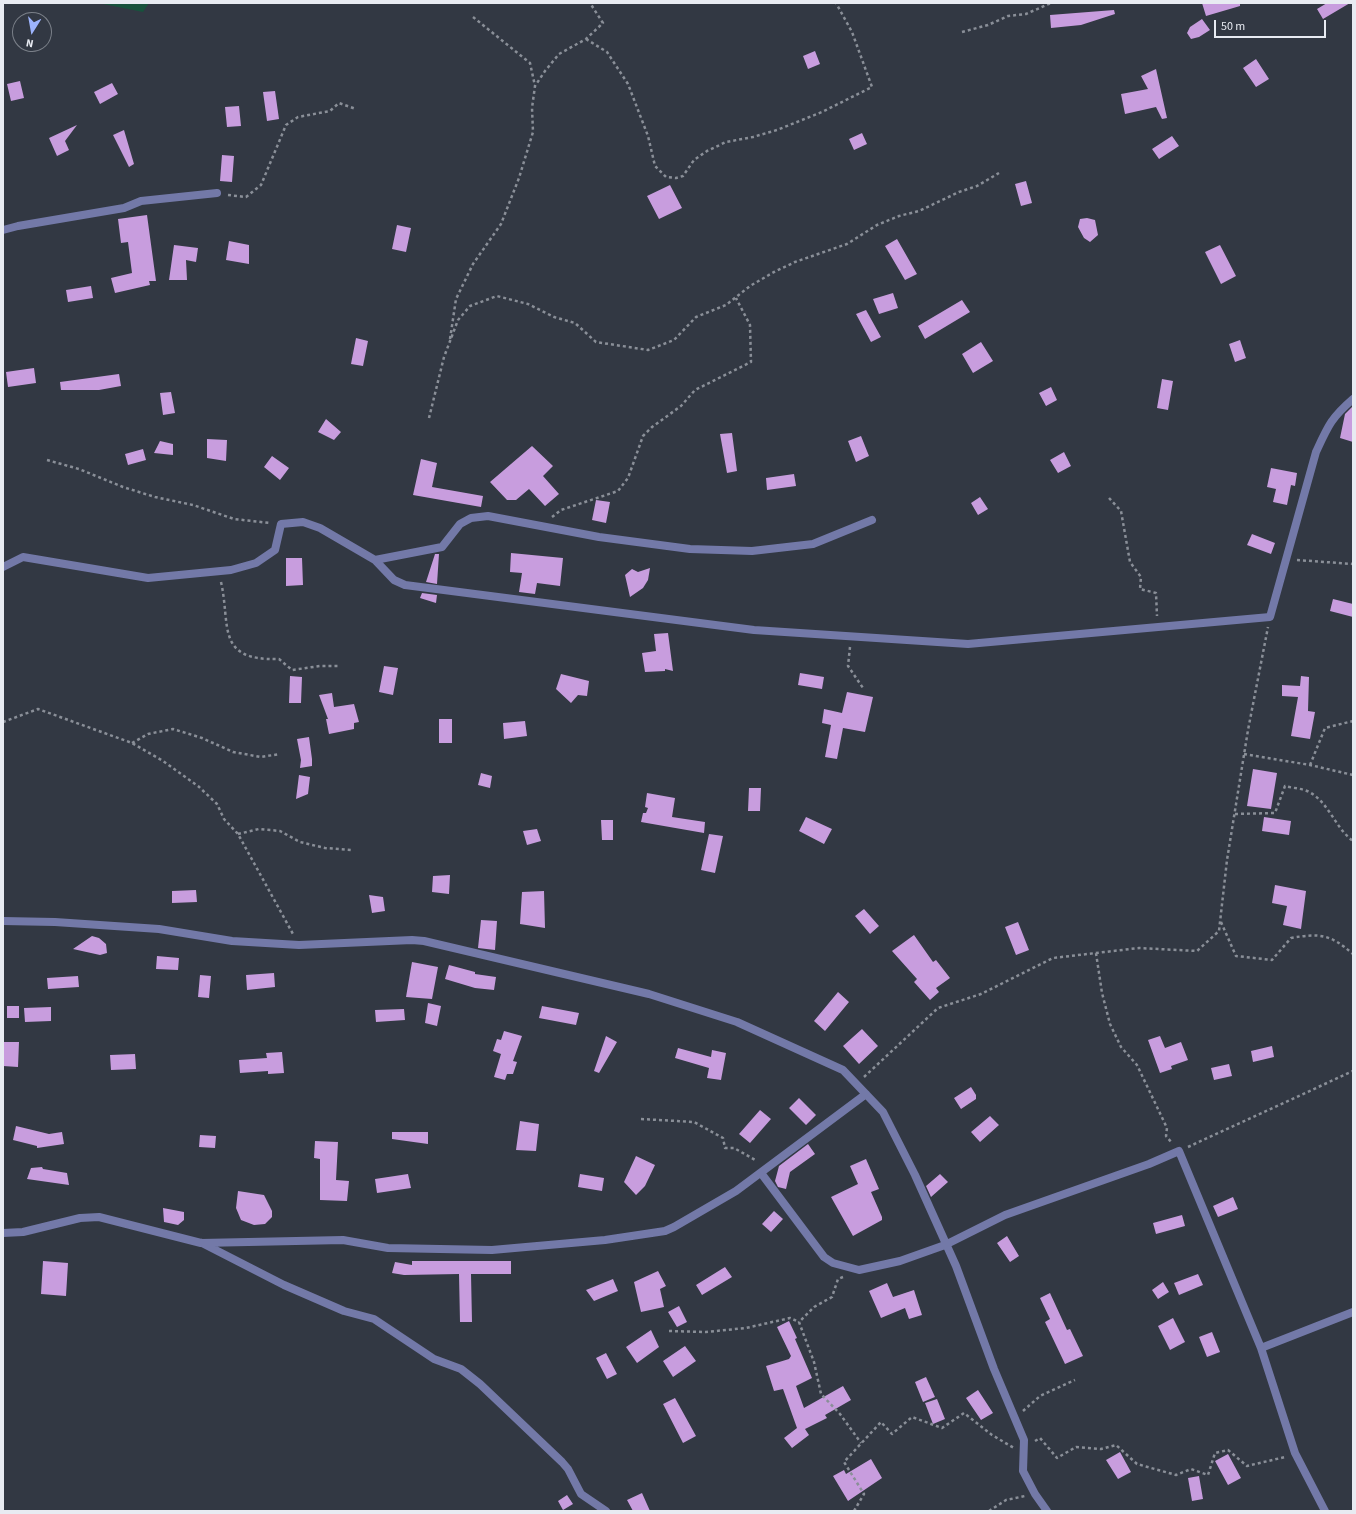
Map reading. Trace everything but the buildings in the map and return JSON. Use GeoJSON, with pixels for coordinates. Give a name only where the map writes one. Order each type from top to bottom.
{"type":"FeatureCollection","features":[{"type":"Feature","properties":{"kind":"street"},"geometry":{"type":"LineString","coordinates":[[3,230],[18,226],[124,208],[141,201],[217,193]]}},
{"type":"Feature","properties":{"kind":"street"},"geometry":{"type":"LineString","coordinates":[[3,567],[23,557],[148,578],[230,570],[256,563],[275,550],[281,524],[303,522],[320,528],[375,560],[394,580],[405,584],[754,630],[968,644],[1270,617],[1316,452],[1327,428],[1338,412],[1353,399]]}},
{"type":"Feature","properties":{"kind":"street"},"geometry":{"type":"LineString","coordinates":[[375,560],[442,547],[460,524],[471,518],[488,516],[599,537],[690,549],[752,551],[813,544],[872,520]]}},
{"type":"Feature","properties":{"kind":"street"},"geometry":{"type":"LineString","coordinates":[[3,921],[55,922],[159,929],[232,941],[299,945],[412,940],[424,941],[649,994],[737,1022],[843,1070],[883,1112],[915,1175],[956,1266],[1014,1419],[1024,1450],[1023,1471],[1035,1494],[1048,1511]]}},
{"type":"Feature","properties":{"kind":"street"},"geometry":{"type":"LineString","coordinates":[[201,1243],[343,1240],[388,1248],[492,1250],[605,1240],[665,1231],[736,1191],[866,1094]]}},
{"type":"Feature","properties":{"kind":"street"},"geometry":{"type":"LineString","coordinates":[[761,1173],[824,1257],[833,1263],[859,1270],[900,1261],[946,1245],[1005,1215],[1149,1164],[1179,1151],[1261,1348],[1295,1453],[1325,1511]]}},
{"type":"Feature","properties":{"kind":"street"},"geometry":{"type":"LineString","coordinates":[[3,1233],[23,1232],[80,1218],[99,1217],[201,1243],[290,1288],[344,1311],[374,1319],[434,1359],[461,1369],[480,1384],[562,1462],[568,1469],[581,1494],[606,1511]]}},
{"type":"Feature","properties":{"kind":"street"},"geometry":{"type":"LineString","coordinates":[[1261,1348],[1353,1312]]}},
{"type":"Feature","properties":{"kind":"path"},"geometry":{"type":"LineString","coordinates":[[449,343],[456,299],[473,264],[501,224],[519,178],[533,132],[532,108],[536,86],[545,71],[559,54],[586,39],[603,23],[590,3]]}},
{"type":"Feature","properties":{"kind":"path"},"geometry":{"type":"LineString","coordinates":[[586,39],[607,52],[628,84],[648,136],[655,166],[666,177],[676,178],[683,176],[694,160],[707,151],[726,142],[753,137],[777,130],[822,112],[872,87],[852,32],[836,3]]}},
{"type":"Feature","properties":{"kind":"path"},"geometry":{"type":"LineString","coordinates":[[962,32],[988,25],[1008,16],[1026,14],[1051,3]]}},
{"type":"Feature","properties":{"kind":"path"},"geometry":{"type":"LineString","coordinates":[[473,17],[530,63],[536,86]]}},
{"type":"Feature","properties":{"kind":"path"},"geometry":{"type":"LineString","coordinates":[[217,193],[246,198],[261,185],[286,125],[298,117],[330,111],[339,103],[356,109]]}},
{"type":"Feature","properties":{"kind":"path"},"geometry":{"type":"LineString","coordinates":[[429,418],[444,357],[449,343],[458,320],[470,306],[497,296],[528,304],[554,317],[575,323],[596,342],[648,350],[674,340],[696,317],[726,305],[750,286],[774,272],[855,240],[877,225],[899,216],[919,211],[959,192],[976,186],[999,173]]}},
{"type":"Feature","properties":{"kind":"path"},"geometry":{"type":"LineString","coordinates":[[541,526],[561,510],[618,491],[628,478],[643,436],[652,427],[681,406],[695,390],[751,362],[750,325],[736,298]]}},
{"type":"Feature","properties":{"kind":"path"},"geometry":{"type":"LineString","coordinates":[[47,460],[80,469],[123,487],[155,497],[193,505],[234,519],[281,524]]}},
{"type":"Feature","properties":{"kind":"path"},"geometry":{"type":"LineString","coordinates":[[1109,498],[1121,511],[1130,562],[1141,577],[1140,589],[1156,593],[1157,627]]}},
{"type":"Feature","properties":{"kind":"path"},"geometry":{"type":"LineString","coordinates":[[1286,559],[1353,564]]}},
{"type":"Feature","properties":{"kind":"path"},"geometry":{"type":"LineString","coordinates":[[216,571],[221,583],[229,640],[239,652],[261,660],[279,659],[292,670],[320,666],[338,666]]}},
{"type":"Feature","properties":{"kind":"path"},"geometry":{"type":"LineString","coordinates":[[856,1084],[938,1008],[981,994],[1052,958],[1139,948],[1197,950],[1219,931],[1227,860],[1244,754],[1270,617]]}},
{"type":"Feature","properties":{"kind":"path"},"geometry":{"type":"LineString","coordinates":[[848,637],[850,650],[848,666],[863,688]]}},
{"type":"Feature","properties":{"kind":"path"},"geometry":{"type":"LineString","coordinates":[[3,722],[38,709],[132,743],[163,760],[198,786],[217,804],[224,819],[238,834],[299,945]]}},
{"type":"Feature","properties":{"kind":"path"},"geometry":{"type":"LineString","coordinates":[[1310,765],[1325,728],[1353,721]]}},
{"type":"Feature","properties":{"kind":"path"},"geometry":{"type":"LineString","coordinates":[[132,743],[148,734],[173,729],[202,738],[234,752],[261,757],[280,754]]}},
{"type":"Feature","properties":{"kind":"path"},"geometry":{"type":"LineString","coordinates":[[1244,754],[1310,765],[1353,775]]}},
{"type":"Feature","properties":{"kind":"path"},"geometry":{"type":"LineString","coordinates":[[1235,814],[1275,813],[1285,786],[1307,791],[1326,805],[1343,834],[1353,841]]}},
{"type":"Feature","properties":{"kind":"path"},"geometry":{"type":"LineString","coordinates":[[238,834],[259,829],[280,831],[300,842],[324,848],[351,850]]}},
{"type":"Feature","properties":{"kind":"path"},"geometry":{"type":"LineString","coordinates":[[1220,922],[1236,956],[1272,960],[1291,938],[1315,934],[1339,941],[1353,954]]}},
{"type":"Feature","properties":{"kind":"path"},"geometry":{"type":"LineString","coordinates":[[1096,953],[1102,993],[1110,1024],[1121,1047],[1137,1065],[1167,1128],[1166,1136],[1179,1151],[1353,1071]]}},
{"type":"Feature","properties":{"kind":"path"},"geometry":{"type":"LineString","coordinates":[[641,1119],[694,1122],[723,1138],[725,1148],[734,1148],[768,1167]]}},
{"type":"Feature","properties":{"kind":"path"},"geometry":{"type":"LineString","coordinates":[[799,1322],[814,1307],[832,1297],[838,1279],[859,1270]]}},
{"type":"Feature","properties":{"kind":"path"},"geometry":{"type":"LineString","coordinates":[[669,1331],[714,1331],[746,1328],[790,1318],[799,1322],[814,1362],[821,1394],[840,1414],[861,1443]]}},
{"type":"Feature","properties":{"kind":"path"},"geometry":{"type":"LineString","coordinates":[[1014,1419],[1040,1396],[1075,1380]]}},
{"type":"Feature","properties":{"kind":"path"},"geometry":{"type":"LineString","coordinates":[[854,1511],[864,1494],[844,1462],[881,1422],[892,1434],[912,1417],[942,1428],[964,1413],[992,1435],[1024,1450],[1040,1438],[1057,1458],[1076,1447],[1101,1449],[1116,1445],[1137,1464],[1176,1475],[1191,1469],[1208,1476],[1215,1453],[1228,1450],[1246,1466],[1275,1460],[1295,1453]]}},
{"type":"Feature","properties":{"kind":"path"},"geometry":{"type":"LineString","coordinates":[[989,1511],[1006,1500],[1035,1494]]}},
{"type":"Feature","properties":{"kind":"green space"},"geometry":{"type":"Polygon","coordinates":[[[98,3],[149,3],[143,12],[98,3]]]}}]}
